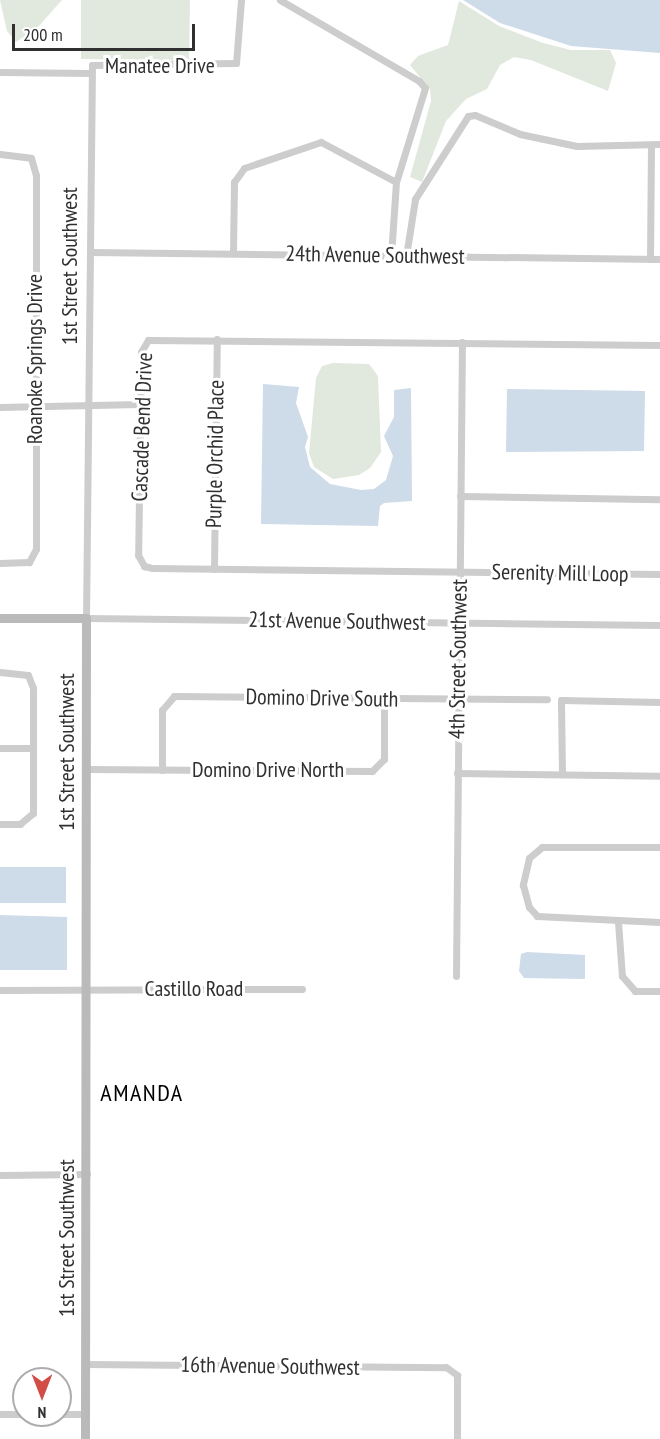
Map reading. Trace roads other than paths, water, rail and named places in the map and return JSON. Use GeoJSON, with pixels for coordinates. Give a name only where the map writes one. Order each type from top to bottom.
{"type":"FeatureCollection","features":[{"type":"Feature","properties":{"kind":"street","name":"Manatee Drive"},"geometry":{"type":"LineString","coordinates":[[91,69],[236,63],[241,0]]}},
{"type":"Feature","properties":{"kind":"street"},"geometry":{"type":"LineString","coordinates":[[280,0],[419,81],[425,88],[396,182],[392,256]]}},
{"type":"Feature","properties":{"kind":"street"},"geometry":{"type":"LineString","coordinates":[[0,72],[91,69]]}},
{"type":"Feature","properties":{"kind":"street","name":"1st Street Southwest"},"geometry":{"type":"LineString","coordinates":[[85,1439],[86,618],[91,69]]}},
{"type":"Feature","properties":{"kind":"street"},"geometry":{"type":"LineString","coordinates":[[406,256],[416,199],[468,116],[475,115],[520,134],[574,146],[660,144]]}},
{"type":"Feature","properties":{"kind":"street"},"geometry":{"type":"LineString","coordinates":[[234,253],[234,182],[244,168],[321,142],[396,182]]}},
{"type":"Feature","properties":{"kind":"street"},"geometry":{"type":"LineString","coordinates":[[650,259],[651,145]]}},
{"type":"Feature","properties":{"kind":"street","name":"Roanoke Springs Drive"},"geometry":{"type":"LineString","coordinates":[[0,154],[31,158],[36,175],[36,549],[28,562],[0,563]]}},
{"type":"Feature","properties":{"kind":"street","name":"24th Avenue Southwest"},"geometry":{"type":"LineString","coordinates":[[90,252],[660,259]]}},
{"type":"Feature","properties":{"kind":"street","name":"Purple Orchid Place"},"geometry":{"type":"LineString","coordinates":[[214,569],[217,339]]}},
{"type":"Feature","properties":{"kind":"street","name":"Cascade Bend Drive"},"geometry":{"type":"LineString","coordinates":[[459,572],[152,568],[140,562],[141,352],[148,340],[660,345]]}},
{"type":"Feature","properties":{"kind":"street","name":"4th Street Southwest"},"geometry":{"type":"LineString","coordinates":[[456,976],[462,342]]}},
{"type":"Feature","properties":{"kind":"street"},"geometry":{"type":"LineString","coordinates":[[0,406],[140,404]]}},
{"type":"Feature","properties":{"kind":"street"},"geometry":{"type":"LineString","coordinates":[[460,496],[660,499]]}},
{"type":"Feature","properties":{"kind":"street","name":"Serenity Mill Loop"},"geometry":{"type":"LineString","coordinates":[[459,572],[660,574]]}},
{"type":"Feature","properties":{"kind":"street"},"geometry":{"type":"LineString","coordinates":[[0,618],[86,618]]}},
{"type":"Feature","properties":{"kind":"street","name":"21st Avenue Southwest"},"geometry":{"type":"LineString","coordinates":[[86,618],[660,625]]}},
{"type":"Feature","properties":{"kind":"street"},"geometry":{"type":"LineString","coordinates":[[0,672],[22,672],[33,681],[33,813],[20,824],[0,824]]}},
{"type":"Feature","properties":{"kind":"street","name":"Domino Drive South"},"geometry":{"type":"LineString","coordinates":[[162,770],[162,710],[174,696],[547,699]]}},
{"type":"Feature","properties":{"kind":"street","name":"Domino Drive North"},"geometry":{"type":"LineString","coordinates":[[86,769],[372,771],[384,759],[384,698]]}},
{"type":"Feature","properties":{"kind":"street"},"geometry":{"type":"LineString","coordinates":[[562,774],[561,700],[660,702]]}},
{"type":"Feature","properties":{"kind":"street"},"geometry":{"type":"LineString","coordinates":[[0,748],[33,748]]}},
{"type":"Feature","properties":{"kind":"street"},"geometry":{"type":"LineString","coordinates":[[457,773],[660,776]]}},
{"type":"Feature","properties":{"kind":"street"},"geometry":{"type":"LineString","coordinates":[[660,848],[542,847],[529,858],[523,885],[529,907],[537,916],[660,921]]}},
{"type":"Feature","properties":{"kind":"street"},"geometry":{"type":"LineString","coordinates":[[618,921],[622,976],[635,991],[660,991]]}},
{"type":"Feature","properties":{"kind":"street","name":"Castillo Road"},"geometry":{"type":"LineString","coordinates":[[0,990],[302,989]]}},
{"type":"Feature","properties":{"kind":"street"},"geometry":{"type":"LineString","coordinates":[[0,1174],[87,1174]]}},
{"type":"Feature","properties":{"kind":"street","name":"16th Avenue Southwest"},"geometry":{"type":"LineString","coordinates":[[86,1364],[446,1367],[457,1376],[457,1439]]}},
{"type":"Feature","properties":{"kind":"street"},"geometry":{"type":"LineString","coordinates":[[72,1414],[86,1414]]}},
{"type":"Feature","properties":{"kind":"water"},"geometry":{"type":"Polygon","coordinates":[[[463,0],[660,0],[660,53],[571,46],[500,23],[463,0]]]}},
{"type":"Feature","properties":{"kind":"water"},"geometry":{"type":"Polygon","coordinates":[[[263,384],[299,387],[296,403],[308,437],[305,447],[310,467],[330,484],[361,490],[374,489],[386,480],[393,456],[384,436],[394,417],[394,390],[411,388],[412,501],[384,503],[380,506],[378,526],[261,524],[263,384]]]}},
{"type":"Feature","properties":{"kind":"water"},"geometry":{"type":"Polygon","coordinates":[[[507,389],[645,391],[644,451],[506,452],[507,389]]]}},
{"type":"Feature","properties":{"kind":"water"},"geometry":{"type":"Polygon","coordinates":[[[0,867],[66,867],[66,903],[0,903],[0,867]]]}},
{"type":"Feature","properties":{"kind":"water"},"geometry":{"type":"Polygon","coordinates":[[[0,915],[67,917],[67,970],[0,970],[0,915]]]}},
{"type":"Feature","properties":{"kind":"water"},"geometry":{"type":"Polygon","coordinates":[[[527,952],[585,955],[585,979],[524,978],[519,971],[521,954],[527,952]]]}},
{"type":"Feature","properties":{"kind":"district","name":"AMANDA"},"geometry":{"type":"Point","coordinates":[142,1093]}}]}
